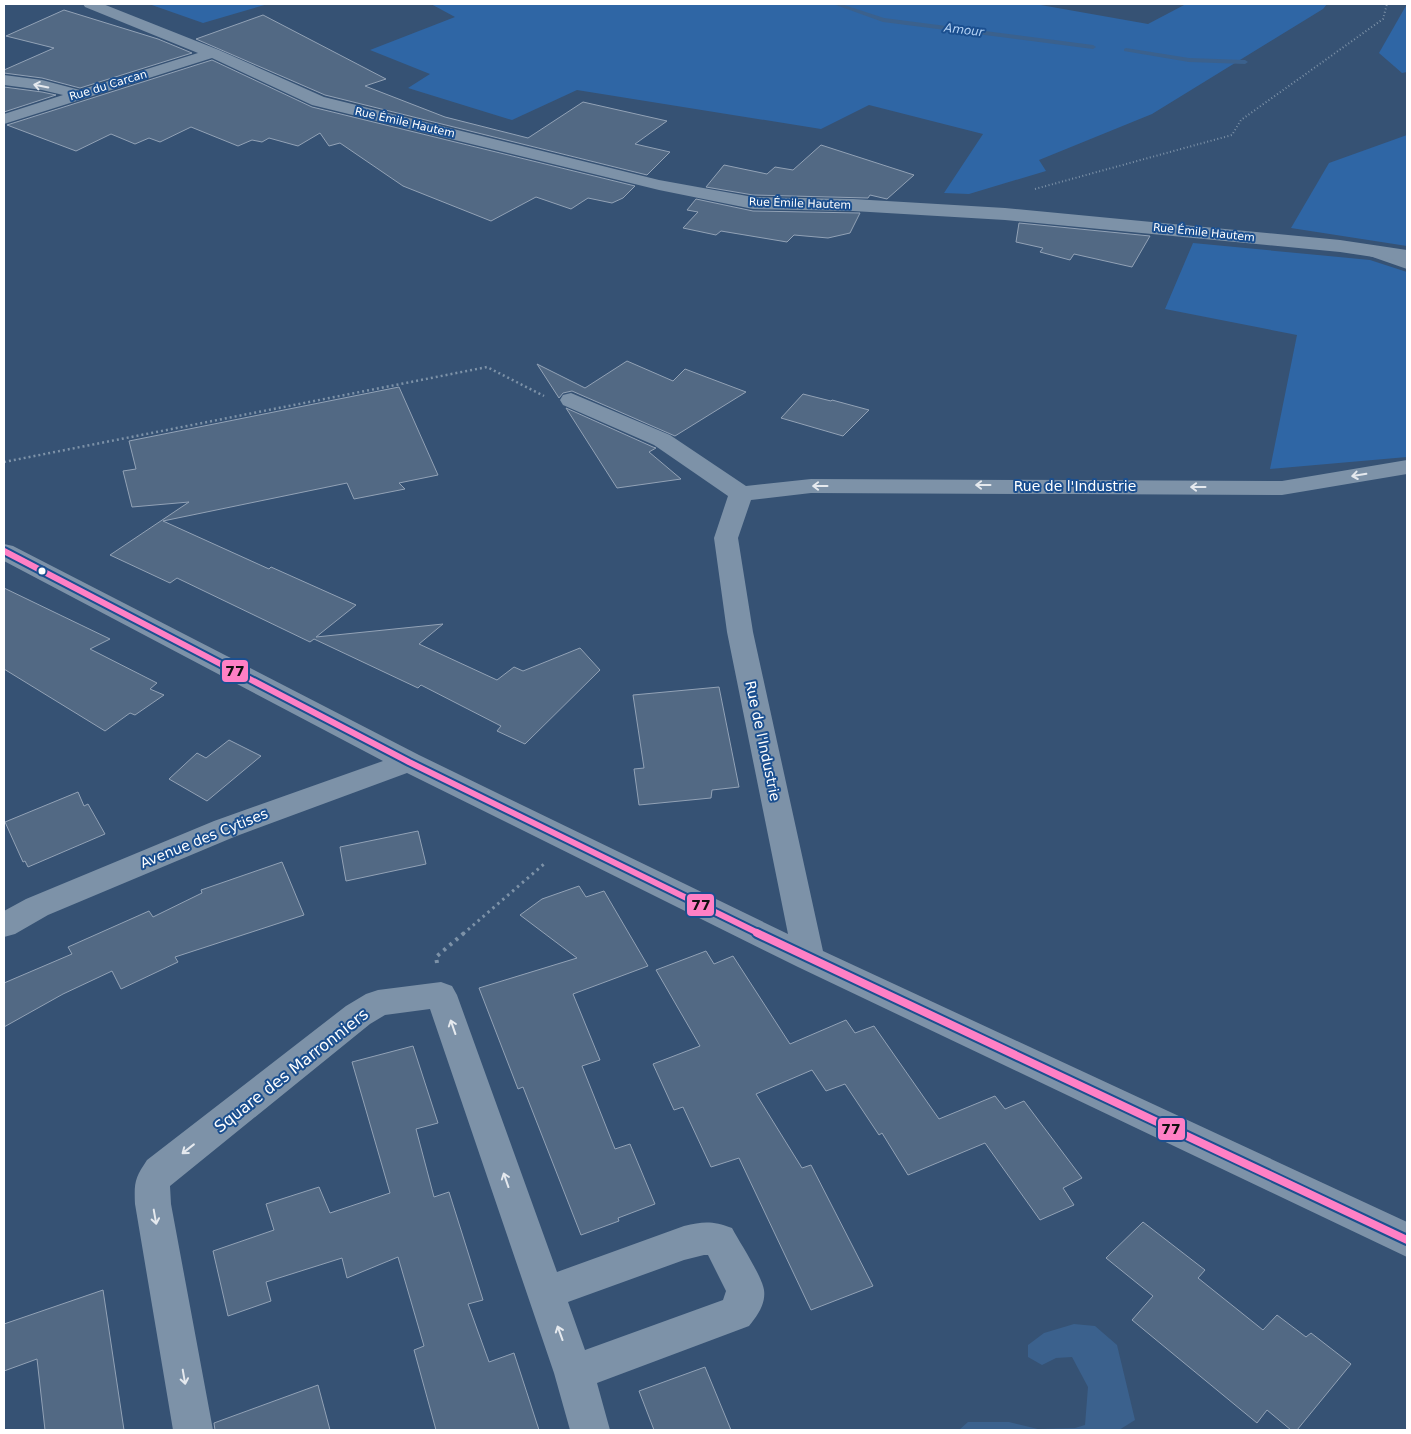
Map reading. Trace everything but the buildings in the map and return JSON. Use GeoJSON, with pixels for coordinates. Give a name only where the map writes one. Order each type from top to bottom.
{"type":"FeatureCollection","features":[{"type":"Feature","properties":{"kind":"street","name":"Rue Émile Hautem"},"geometry":{"type":"LineString","coordinates":[[90,4],[213,53],[318,102],[659,185],[753,203],[854,205],[1005,214],[1166,228],[1369,250],[1407,256]]}},
{"type":"Feature","properties":{"kind":"street","name":"Rue du Carcan"},"geometry":{"type":"LineString","coordinates":[[4,119],[78,94],[213,53]]}},
{"type":"Feature","properties":{"kind":"street"},"geometry":{"type":"LineString","coordinates":[[4,80],[42,85],[78,94]]}},
{"type":"Feature","properties":{"kind":"street"},"geometry":{"type":"LineString","coordinates":[[571,400],[662,440],[741,494]]}},
{"type":"Feature","properties":{"kind":"street","name":"Rue de l'Industrie"},"geometry":{"type":"LineString","coordinates":[[809,958],[740,632],[726,538],[741,494],[811,486],[1282,488],[1407,467]]}},
{"type":"Feature","properties":{"kind":"street"},"geometry":{"type":"LineString","coordinates":[[4,550],[409,762],[809,958],[1407,1240]]}},
{"type":"Feature","properties":{"kind":"street","name":"Avenue des Cytises"},"geometry":{"type":"LineString","coordinates":[[4,925],[37,907],[224,829],[409,762]]}},
{"type":"Feature","properties":{"kind":"street"},"geometry":{"type":"LineString","coordinates":[[442,995],[574,1373],[590,1430]]}},
{"type":"Feature","properties":{"kind":"street","name":"Square des Marronniers"},"geometry":{"type":"LineString","coordinates":[[193,1430],[153,1204],[152,1183],[160,1172],[358,1015],[378,1003],[442,995]]}},
{"type":"Feature","properties":{"kind":"street"},"geometry":{"type":"LineString","coordinates":[[546,1293],[684,1243],[704,1238],[719,1240],[746,1290],[744,1302],[736,1313],[574,1373]]}},
{"type":"Feature","properties":{"kind":"lane"},"geometry":{"type":"LineString","coordinates":[[1369,250],[1407,264]]}},
{"type":"Feature","properties":{"kind":"path"},"geometry":{"type":"LineString","coordinates":[[1035,189],[1232,135],[1241,120],[1383,19],[1387,4]]}},
{"type":"Feature","properties":{"kind":"path"},"geometry":{"type":"LineString","coordinates":[[4,462],[487,367],[556,402],[571,400]]}},
{"type":"Feature","properties":{"kind":"path"},"geometry":{"type":"LineString","coordinates":[[442,995],[436,957],[572,842]]}},
{"type":"Feature","properties":{"kind":"shaded area"},"geometry":{"type":"Polygon","coordinates":[[[149,4],[268,4],[203,23],[149,4]]]}},
{"type":"Feature","properties":{"kind":"shaded area"},"geometry":{"type":"Polygon","coordinates":[[[431,4],[1035,4],[1148,24],[1186,4],[1327,4],[1323,9],[1152,114],[1039,160],[1046,171],[969,194],[944,193],[983,134],[869,105],[821,129],[577,90],[512,120],[408,88],[430,74],[370,50],[455,17],[431,4]]]}},
{"type":"Feature","properties":{"kind":"shaded area"},"geometry":{"type":"Polygon","coordinates":[[[1407,4],[1407,72],[1402,73],[1379,53],[1407,4]]]}},
{"type":"Feature","properties":{"kind":"shaded area"},"geometry":{"type":"Polygon","coordinates":[[[1407,135],[1407,246],[1291,228],[1329,163],[1407,135]]]}},
{"type":"Feature","properties":{"kind":"shaded area"},"geometry":{"type":"Polygon","coordinates":[[[1193,243],[1370,260],[1407,272],[1407,457],[1270,469],[1297,335],[1165,309],[1193,243]]]}},
{"type":"Feature","properties":{"kind":"shaded area"},"geometry":{"type":"Polygon","coordinates":[[[1074,1324],[1095,1326],[1117,1345],[1135,1420],[1119,1430],[959,1430],[968,1422],[1009,1422],[1038,1429],[1075,1428],[1085,1425],[1088,1387],[1072,1357],[1056,1358],[1042,1365],[1028,1357],[1028,1345],[1044,1333],[1074,1324]]]}},
{"type":"Feature","properties":{"kind":"waterway","name":"Amour"},"geometry":{"type":"LineString","coordinates":[[836,4],[883,20],[1093,47]]}},
{"type":"Feature","properties":{"kind":"waterway","name":"Amour"},"geometry":{"type":"LineString","coordinates":[[1126,50],[1189,60],[1245,62]]}},
{"type":"Feature","properties":{"kind":"transit line","name":"77"},"geometry":{"type":"LineString","coordinates":[[4,551],[409,762],[809,958],[1407,1240]]}}]}
